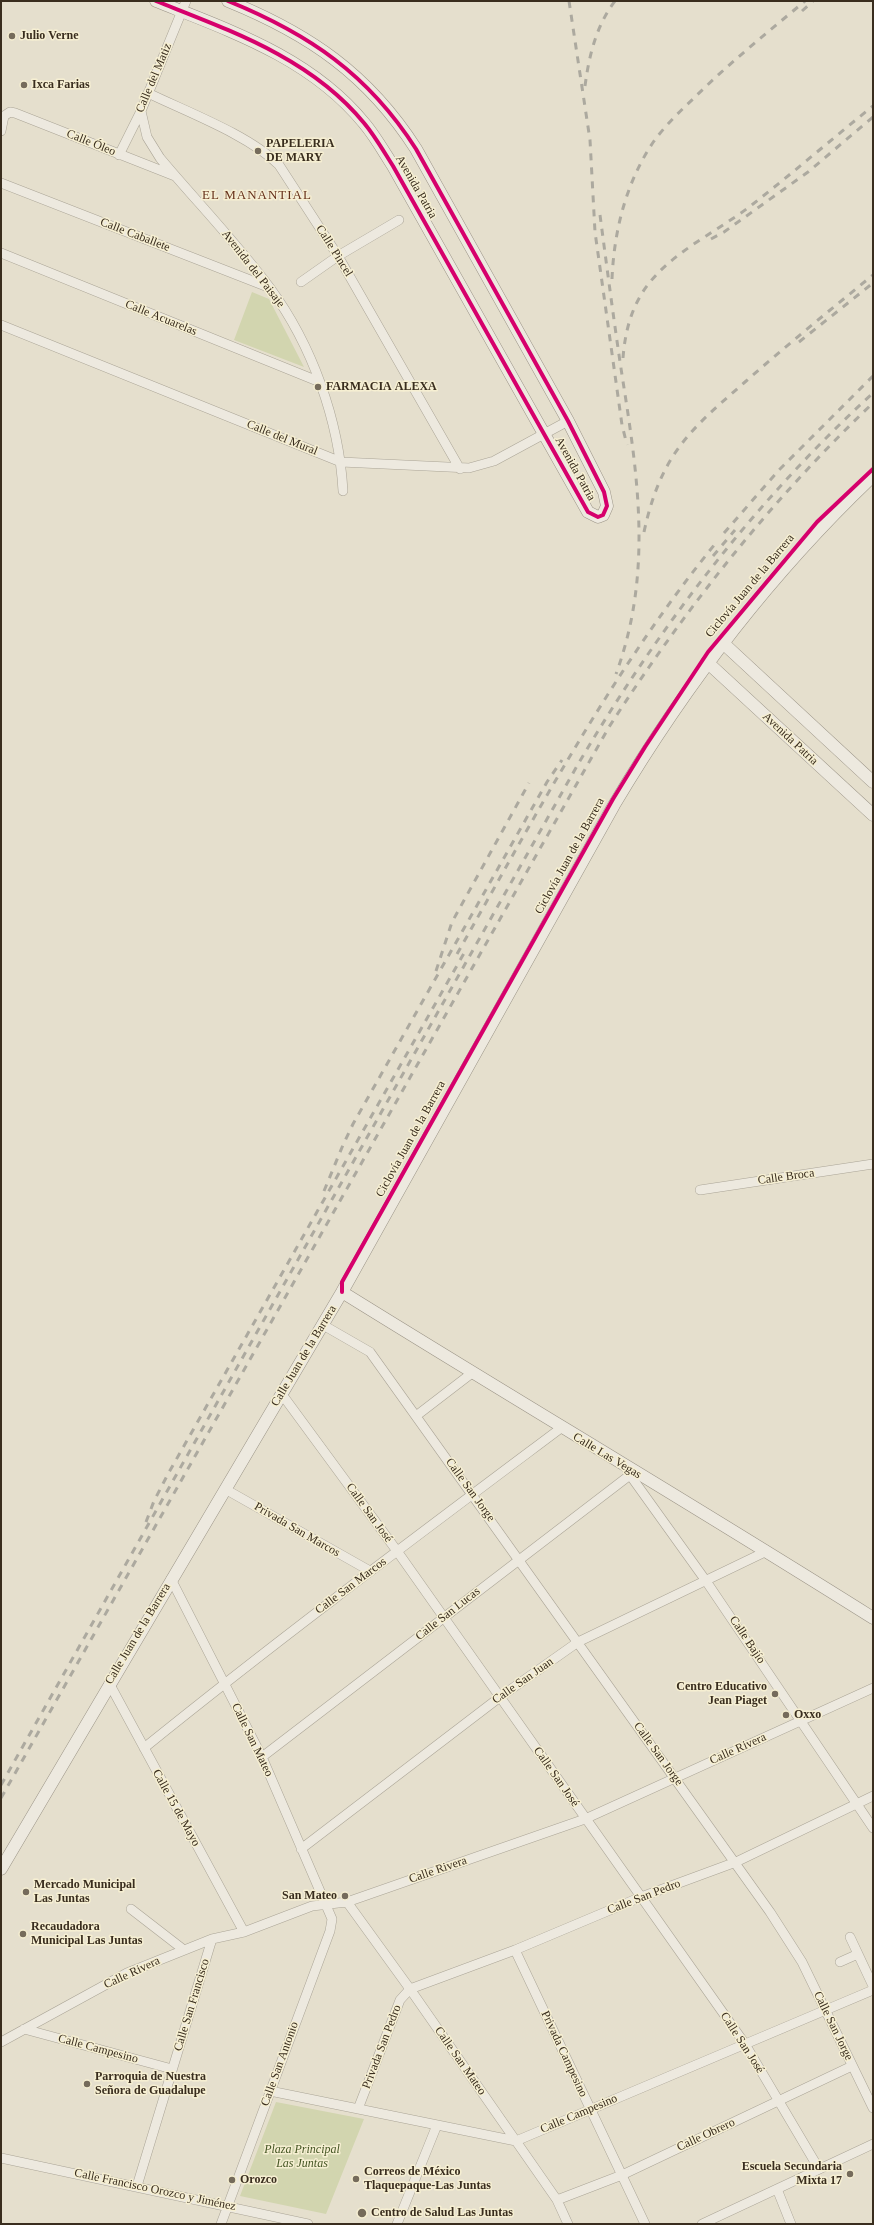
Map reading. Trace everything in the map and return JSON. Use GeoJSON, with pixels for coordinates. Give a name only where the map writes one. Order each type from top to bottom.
{"type":"FeatureCollection","features":[{"type":"Feature","properties":{"kind":"street","name":"Avenida Patria"},"geometry":{"type":"LineString","coordinates":[[156,1],[184,6],[300,66],[334,92],[365,124],[393,166],[588,512],[592,516],[601,517],[607,509],[604,492],[568,421],[416,149],[395,119],[362,82],[338,61],[310,42],[279,25],[228,1]]}},
{"type":"Feature","properties":{"kind":"street","name":"Calle del Matiz"},"geometry":{"type":"LineString","coordinates":[[119,155],[141,111],[184,6]]}},
{"type":"Feature","properties":{"kind":"street","name":"Calle Pincel"},"geometry":{"type":"LineString","coordinates":[[148,94],[246,140],[271,157],[279,165],[338,256],[460,469]]}},
{"type":"Feature","properties":{"kind":"street","name":"Avenida del Paisaje"},"geometry":{"type":"LineString","coordinates":[[141,111],[147,137],[160,158],[270,288],[291,319],[320,382],[341,462],[343,491]]}},
{"type":"Feature","properties":{"kind":"street","name":"Calle Óleo"},"geometry":{"type":"LineString","coordinates":[[1,131],[2,119],[6,114],[15,113],[176,177]]}},
{"type":"Feature","properties":{"kind":"street","name":"Calle Caballete"},"geometry":{"type":"LineString","coordinates":[[1,183],[270,288]]}},
{"type":"Feature","properties":{"kind":"street"},"geometry":{"type":"LineString","coordinates":[[302,282],[338,256],[399,220]]}},
{"type":"Feature","properties":{"kind":"street","name":"Calle Acuarelas"},"geometry":{"type":"LineString","coordinates":[[1,253],[320,382]]}},
{"type":"Feature","properties":{"kind":"street","name":"Calle del Mural"},"geometry":{"type":"LineString","coordinates":[[1,325],[341,462],[460,469],[486,464],[568,421]]}},
{"type":"Feature","properties":{"kind":"street","name":"Calle Juan de la Barrera"},"geometry":{"type":"LineString","coordinates":[[1,1869],[109,1683],[323,1325],[614,805],[653,741],[707,662],[766,588],[831,516],[873,476]]}},
{"type":"Feature","properties":{"kind":"street","name":"Avenida Patria"},"geometry":{"type":"LineString","coordinates":[[723,643],[873,782]]}},
{"type":"Feature","properties":{"kind":"street","name":"Avenida Patria"},"geometry":{"type":"LineString","coordinates":[[707,662],[873,815]]}},
{"type":"Feature","properties":{"kind":"street","name":"Calle Broca"},"geometry":{"type":"LineString","coordinates":[[700,1190],[873,1164]]}},
{"type":"Feature","properties":{"kind":"street","name":"Calle Las Vegas"},"geometry":{"type":"LineString","coordinates":[[342,1292],[633,1474],[767,1552],[873,1618]]}},
{"type":"Feature","properties":{"kind":"street","name":"Calle San Jorge"},"geometry":{"type":"LineString","coordinates":[[323,1325],[370,1352],[736,1862],[802,1962],[873,2108]]}},
{"type":"Feature","properties":{"kind":"street"},"geometry":{"type":"LineString","coordinates":[[416,1416],[472,1373]]}},
{"type":"Feature","properties":{"kind":"street","name":"Calle San José"},"geometry":{"type":"LineString","coordinates":[[281,1393],[397,1551],[745,2044],[819,2169]]}},
{"type":"Feature","properties":{"kind":"street","name":"Calle San Marcos"},"geometry":{"type":"LineString","coordinates":[[144,1748],[224,1683],[370,1571],[561,1428]]}},
{"type":"Feature","properties":{"kind":"street","name":"Calle San Lucas"},"geometry":{"type":"LineString","coordinates":[[262,1757],[519,1559],[633,1474]]}},
{"type":"Feature","properties":{"kind":"street","name":"Calle Bajío"},"geometry":{"type":"LineString","coordinates":[[633,1474],[802,1721],[873,1828]]}},
{"type":"Feature","properties":{"kind":"street","name":"Privada San Marcos"},"geometry":{"type":"LineString","coordinates":[[225,1489],[370,1571]]}},
{"type":"Feature","properties":{"kind":"street","name":"Calle San Juan"},"geometry":{"type":"LineString","coordinates":[[302,1848],[500,1697],[578,1642],[767,1552]]}},
{"type":"Feature","properties":{"kind":"street","name":"Calle San Mateo"},"geometry":{"type":"LineString","coordinates":[[171,1580],[262,1757],[326,1904]]}},
{"type":"Feature","properties":{"kind":"street","name":"Calle 15 de Mayo"},"geometry":{"type":"LineString","coordinates":[[109,1683],[244,1932]]}},
{"type":"Feature","properties":{"kind":"street","name":"Calle Rivera"},"geometry":{"type":"LineString","coordinates":[[1,2042],[127,1973],[184,1950],[212,1940],[244,1932],[312,1906],[347,1902],[586,1819],[675,1777],[873,1688]]}},
{"type":"Feature","properties":{"kind":"street","name":"Calle San Pedro"},"geometry":{"type":"LineString","coordinates":[[410,1989],[515,1950],[641,1897],[736,1862],[873,1796]]}},
{"type":"Feature","properties":{"kind":"street","name":"Calle San Mateo"},"geometry":{"type":"LineString","coordinates":[[347,1902],[410,1989],[557,2200],[568,2224]]}},
{"type":"Feature","properties":{"kind":"street","name":"Calle San Antonio"},"geometry":{"type":"LineString","coordinates":[[221,2224],[330,1932],[332,1919],[326,1904]]}},
{"type":"Feature","properties":{"kind":"street"},"geometry":{"type":"LineString","coordinates":[[131,1909],[184,1950]]}},
{"type":"Feature","properties":{"kind":"street"},"geometry":{"type":"LineString","coordinates":[[850,1937],[873,1986]]}},
{"type":"Feature","properties":{"kind":"street","name":"Calle San Francisco"},"geometry":{"type":"LineString","coordinates":[[137,2186],[212,1940]]}},
{"type":"Feature","properties":{"kind":"street","name":"Privada Campesino"},"geometry":{"type":"LineString","coordinates":[[515,1950],[645,2224]]}},
{"type":"Feature","properties":{"kind":"street"},"geometry":{"type":"LineString","coordinates":[[840,1962],[858,1954]]}},
{"type":"Feature","properties":{"kind":"street","name":"Privada San Pedro"},"geometry":{"type":"LineString","coordinates":[[358,2109],[400,2000],[410,1989]]}},
{"type":"Feature","properties":{"kind":"street","name":"Calle Campesino"},"geometry":{"type":"LineString","coordinates":[[516,2141],[873,1990]]}},
{"type":"Feature","properties":{"kind":"street","name":"Calle Campesino"},"geometry":{"type":"LineString","coordinates":[[24,2029],[172,2069]]}},
{"type":"Feature","properties":{"kind":"street","name":"Calle Obrero"},"geometry":{"type":"LineString","coordinates":[[557,2200],[622,2175],[852,2066]]}},
{"type":"Feature","properties":{"kind":"street"},"geometry":{"type":"LineString","coordinates":[[270,2091],[516,2141]]}},
{"type":"Feature","properties":{"kind":"street"},"geometry":{"type":"LineString","coordinates":[[398,2224],[437,2125]]}},
{"type":"Feature","properties":{"kind":"street"},"geometry":{"type":"LineString","coordinates":[[702,2224],[873,2144]]}},
{"type":"Feature","properties":{"kind":"street","name":"Calle Francisco Orozco y Jiménez"},"geometry":{"type":"LineString","coordinates":[[1,2158],[137,2186],[308,2224]]}},
{"type":"Feature","properties":{"kind":"street"},"geometry":{"type":"LineString","coordinates":[[776,2189],[791,2224]]}},
{"type":"Feature","properties":{"kind":"green space"},"geometry":{"type":"Polygon","coordinates":[[[252,292],[269,299],[304,367],[234,340],[252,292]]]}},
{"type":"Feature","properties":{"kind":"green space","name":"Plaza Principal Las Juntas"},"geometry":{"type":"Polygon","coordinates":[[[276,2102],[364,2119],[326,2214],[240,2196],[276,2102]]]}},
{"type":"Feature","properties":{"kind":"railway"},"geometry":{"type":"LineString","coordinates":[[569,1],[590,140],[595,232],[622,425],[627,445]]}},
{"type":"Feature","properties":{"kind":"railway"},"geometry":{"type":"LineString","coordinates":[[585,86],[594,42],[608,11],[615,1]]}},
{"type":"Feature","properties":{"kind":"railway"},"geometry":{"type":"LineString","coordinates":[[612,279],[615,243],[623,207],[636,173],[654,141],[677,114],[720,73],[805,1]]}},
{"type":"Feature","properties":{"kind":"railway"},"geometry":{"type":"LineString","coordinates":[[802,11],[813,1]]}},
{"type":"Feature","properties":{"kind":"railway"},"geometry":{"type":"LineString","coordinates":[[623,358],[630,318],[638,299],[661,270],[686,250],[753,204],[873,106]]}},
{"type":"Feature","properties":{"kind":"railway"},"geometry":{"type":"LineString","coordinates":[[711,239],[724,232],[808,172],[873,117]]}},
{"type":"Feature","properties":{"kind":"railway"},"geometry":{"type":"LineString","coordinates":[[600,215],[633,451],[639,525],[635,599],[628,636],[616,674]]}},
{"type":"Feature","properties":{"kind":"railway"},"geometry":{"type":"LineString","coordinates":[[644,532],[652,501],[664,472],[669,462],[690,433],[761,368],[873,275]]}},
{"type":"Feature","properties":{"kind":"railway"},"geometry":{"type":"LineString","coordinates":[[799,342],[873,283]]}},
{"type":"Feature","properties":{"kind":"railway"},"geometry":{"type":"LineString","coordinates":[[724,533],[779,470],[873,376]]}},
{"type":"Feature","properties":{"kind":"railway"},"geometry":{"type":"LineString","coordinates":[[1,1785],[577,766],[608,715],[675,616],[711,568],[788,477],[873,393]]}},
{"type":"Feature","properties":{"kind":"railway"},"geometry":{"type":"LineString","coordinates":[[1,1798],[609,727],[668,640],[731,557],[799,478],[873,403]]}},
{"type":"Feature","properties":{"kind":"railway"},"geometry":{"type":"LineString","coordinates":[[713,556],[735,530]]}},
{"type":"Feature","properties":{"kind":"railway"},"geometry":{"type":"LineString","coordinates":[[457,954],[577,744],[609,692],[642,642],[715,544]]}},
{"type":"Feature","properties":{"kind":"railway"},"geometry":{"type":"LineString","coordinates":[[324,1191],[353,1124],[547,782],[562,760]]}},
{"type":"Feature","properties":{"kind":"railway"},"geometry":{"type":"LineString","coordinates":[[436,971],[452,922],[529,783]]}},
{"type":"Feature","properties":{"kind":"railway"},"geometry":{"type":"LineString","coordinates":[[146,1522],[154,1501],[168,1474],[467,948]]}},
{"type":"Feature","properties":{"kind":"cycle path"},"geometry":{"type":"LineString","coordinates":[[156,1],[241,36],[295,64],[320,81],[343,100],[364,123],[393,166],[588,512],[598,517],[603,515],[607,506],[604,492],[568,421],[416,149],[397,122],[378,99],[357,78],[334,59],[285,28],[228,1]]}},
{"type":"Feature","properties":{"kind":"cycle path","name":"Ciclovía Juan de la Barrera"},"geometry":{"type":"LineString","coordinates":[[342,1292],[342,1282],[613,799],[645,747],[708,652],[817,522],[873,469]]}},
{"type":"Feature","properties":{"kind":"place","name":"Julio Verne"},"geometry":{"type":"Point","coordinates":[12,36]}},
{"type":"Feature","properties":{"kind":"place","name":"Ixca Farias"},"geometry":{"type":"Point","coordinates":[24,85]}},
{"type":"Feature","properties":{"kind":"place","name":"PAPELERIA DE MARY"},"geometry":{"type":"Point","coordinates":[258,151]}},
{"type":"Feature","properties":{"kind":"place","name":"FARMACIA ALEXA"},"geometry":{"type":"Point","coordinates":[318,387]}},
{"type":"Feature","properties":{"kind":"place","name":"Centro Educativo Jean Piaget"},"geometry":{"type":"Point","coordinates":[775,1694]}},
{"type":"Feature","properties":{"kind":"place","name":"Oxxo"},"geometry":{"type":"Point","coordinates":[786,1715]}},
{"type":"Feature","properties":{"kind":"place","name":"Mercado Municipal Las Juntas"},"geometry":{"type":"Point","coordinates":[26,1892]}},
{"type":"Feature","properties":{"kind":"place","name":"San Mateo"},"geometry":{"type":"Point","coordinates":[345,1896]}},
{"type":"Feature","properties":{"kind":"place","name":"Recaudadora Municipal Las Juntas"},"geometry":{"type":"Point","coordinates":[23,1934]}},
{"type":"Feature","properties":{"kind":"place","name":"Parroquia de Nuestra Señora de Guadalupe"},"geometry":{"type":"Point","coordinates":[87,2084]}},
{"type":"Feature","properties":{"kind":"place","name":"Escuela Secundaria Mixta 17"},"geometry":{"type":"Point","coordinates":[850,2174]}},
{"type":"Feature","properties":{"kind":"place","name":"Correos de México Tlaquepaque-Las Juntas"},"geometry":{"type":"Point","coordinates":[356,2179]}},
{"type":"Feature","properties":{"kind":"place","name":"Orozco"},"geometry":{"type":"Point","coordinates":[232,2180]}},
{"type":"Feature","properties":{"kind":"place","name":"Centro de Salud Las Juntas"},"geometry":{"type":"Point","coordinates":[362,2213]}},
{"type":"Feature","properties":{"kind":"district","name":"EL MANANTIAL"},"geometry":{"type":"Point","coordinates":[257,196]}}]}
